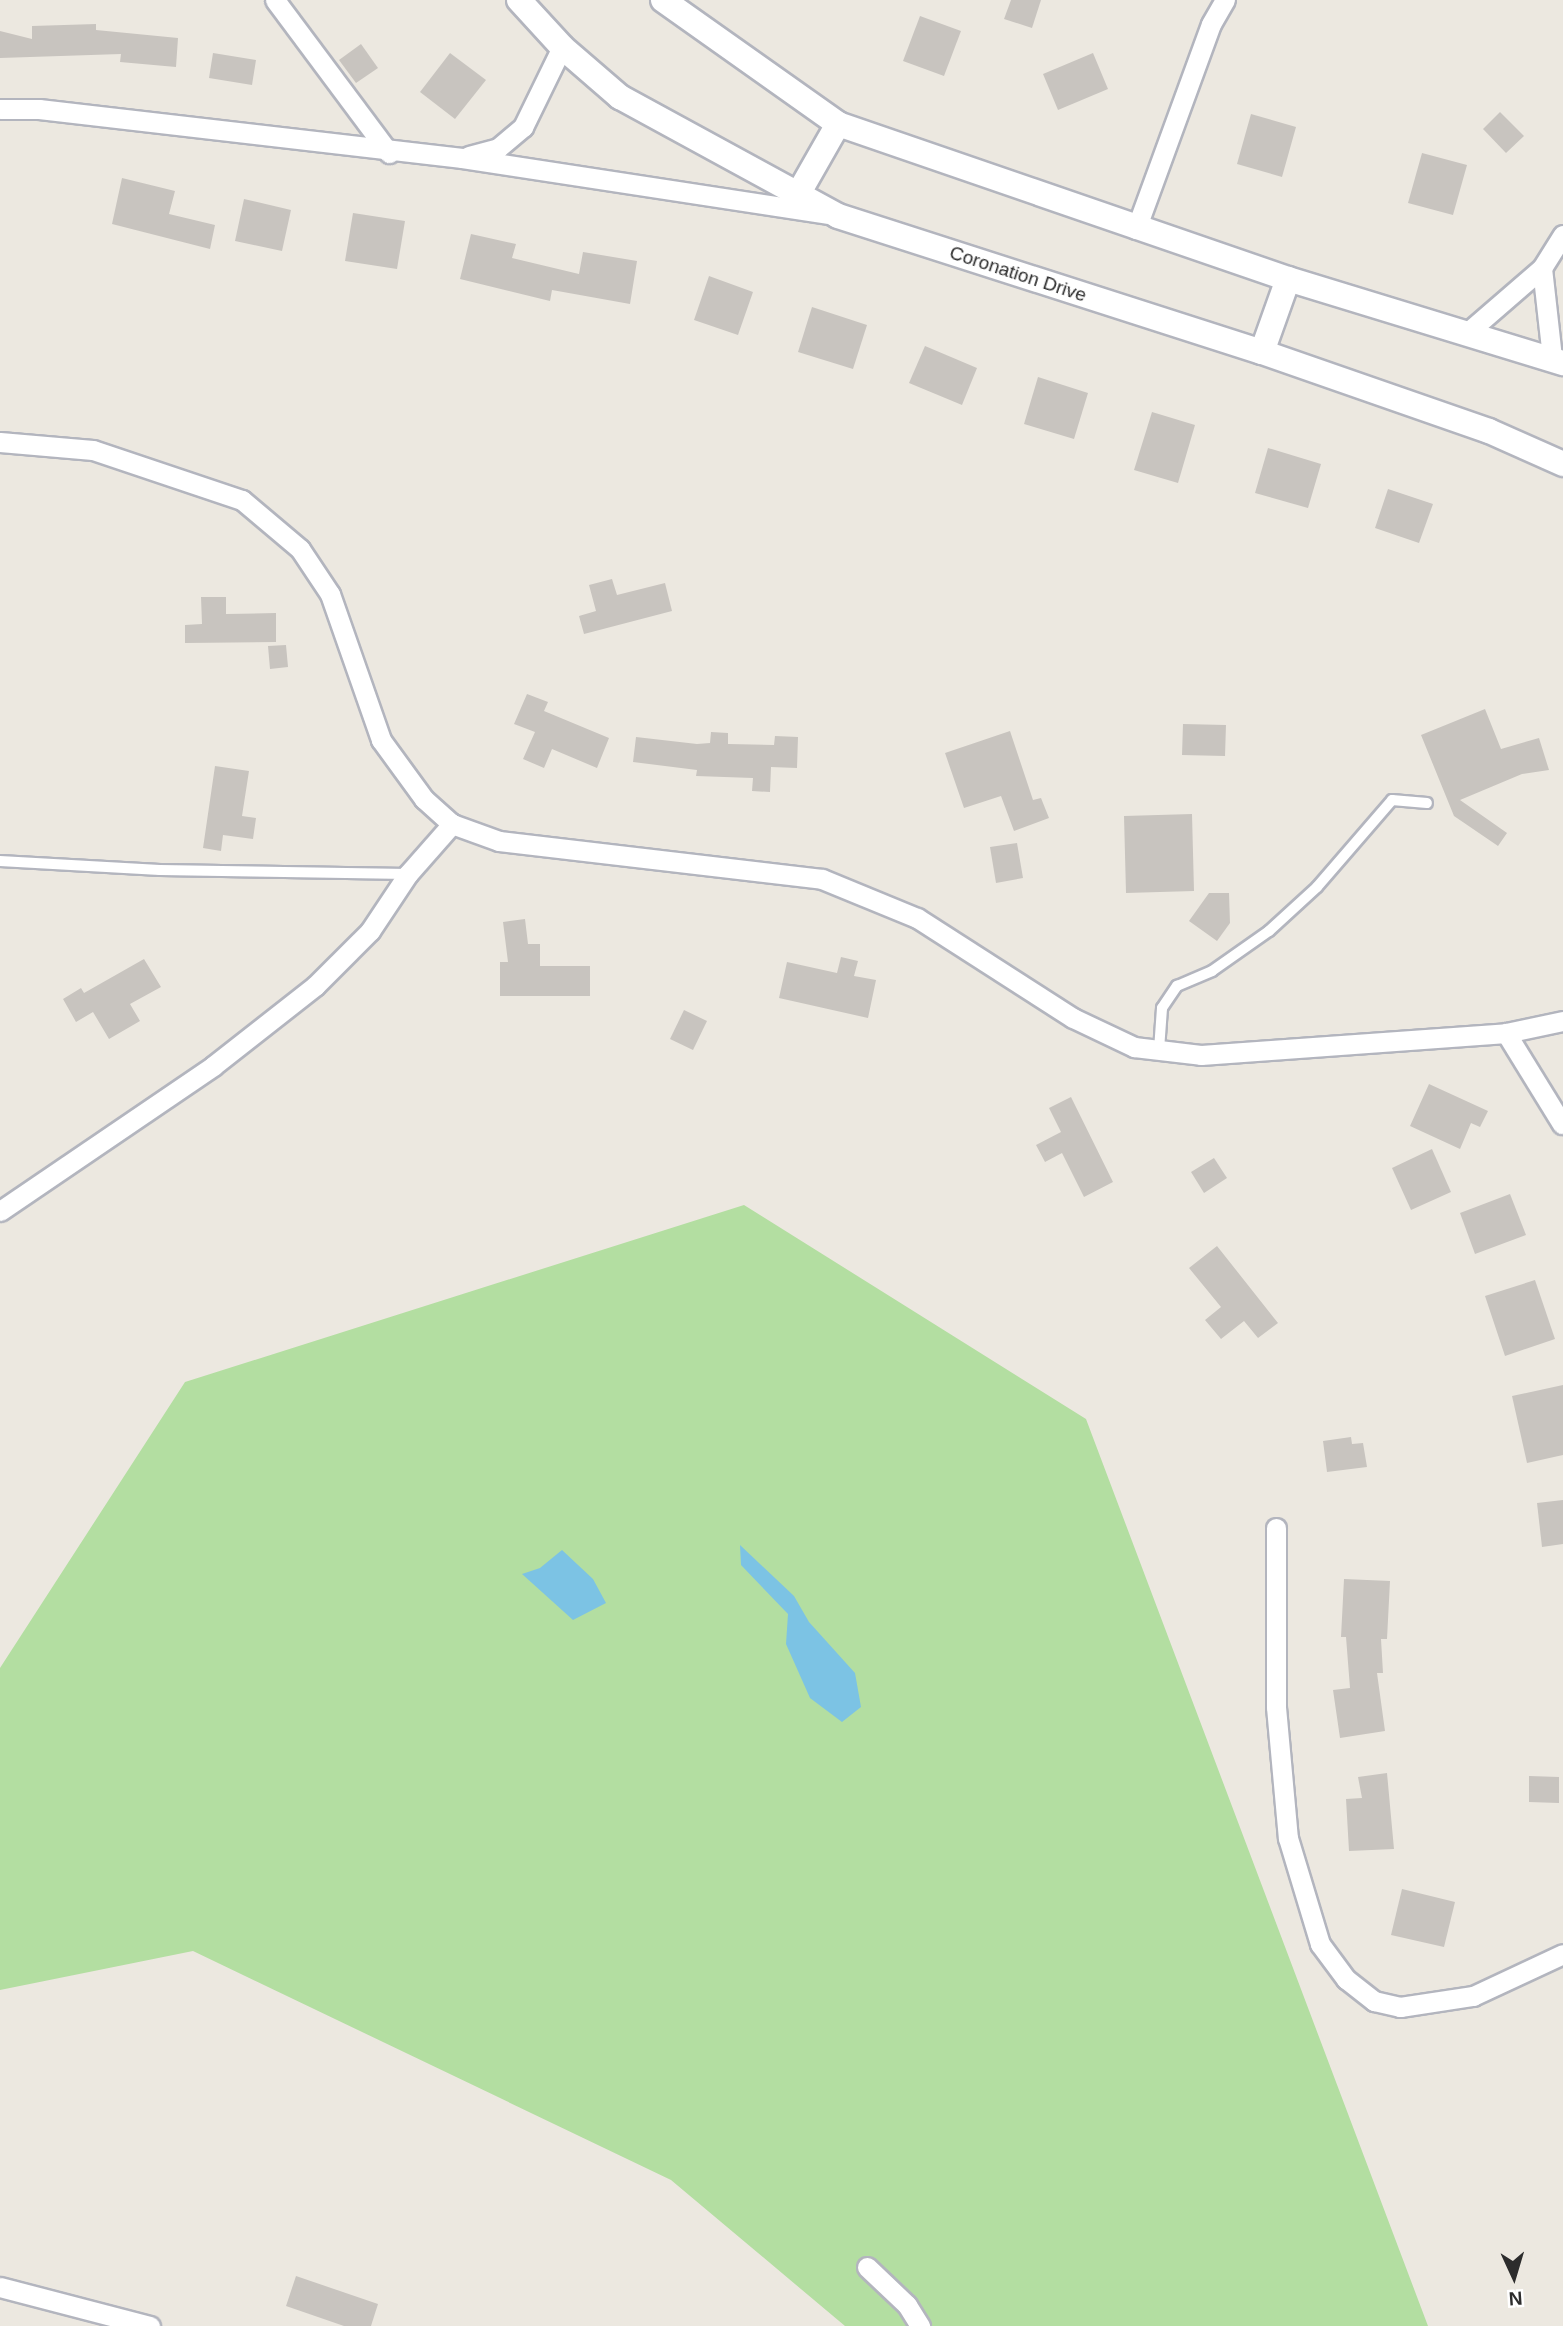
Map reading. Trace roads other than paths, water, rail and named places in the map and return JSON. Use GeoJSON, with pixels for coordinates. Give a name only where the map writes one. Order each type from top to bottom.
{"type":"FeatureCollection","features":[{"type":"Feature","properties":{"kind":"street"},"geometry":{"type":"LineString","coordinates":[[275,0],[389,153]]}},
{"type":"Feature","properties":{"kind":"street","name":"Coronation Drive"},"geometry":{"type":"LineString","coordinates":[[519,0],[562,47],[620,97],[838,216],[1262,352],[1489,431],[1563,464]]}},
{"type":"Feature","properties":{"kind":"street"},"geometry":{"type":"LineString","coordinates":[[1136,229],[1211,24],[1225,0]]}},
{"type":"Feature","properties":{"kind":"street"},"geometry":{"type":"LineString","coordinates":[[676,4],[838,124],[1136,229],[1288,279],[1557,360],[1542,268]]}},
{"type":"Feature","properties":{"kind":"street"},"geometry":{"type":"LineString","coordinates":[[461,158],[498,148],[523,127],[562,47]]}},
{"type":"Feature","properties":{"kind":"street"},"geometry":{"type":"LineString","coordinates":[[0,109],[38,108],[389,153],[461,158],[838,216]]}},
{"type":"Feature","properties":{"kind":"street"},"geometry":{"type":"LineString","coordinates":[[797,196],[838,124]]}},
{"type":"Feature","properties":{"kind":"street"},"geometry":{"type":"LineString","coordinates":[[1468,332],[1542,268],[1563,235]]}},
{"type":"Feature","properties":{"kind":"street"},"geometry":{"type":"LineString","coordinates":[[1262,352],[1288,279]]}},
{"type":"Feature","properties":{"kind":"street"},"geometry":{"type":"LineString","coordinates":[[0,442],[93,450],[242,500],[300,549],[330,594],[381,740],[424,799],[452,824],[499,841],[822,879],[917,918],[1073,1018],[1134,1047],[1200,1055],[1506,1033],[1563,1021]]}},
{"type":"Feature","properties":{"kind":"street"},"geometry":{"type":"LineString","coordinates":[[0,1211],[213,1066],[316,986],[370,931],[408,874],[452,824]]}},
{"type":"Feature","properties":{"kind":"street"},"geometry":{"type":"LineString","coordinates":[[1506,1033],[1563,1124]]}},
{"type":"Feature","properties":{"kind":"street"},"geometry":{"type":"LineString","coordinates":[[1276,1528],[1276,1707],[1289,1838],[1320,1944],[1346,1979],[1374,2001],[1400,2007],[1473,1996],[1563,1954]]}},
{"type":"Feature","properties":{"kind":"street"},"geometry":{"type":"LineString","coordinates":[[867,2267],[907,2305],[920,2326]]}},
{"type":"Feature","properties":{"kind":"street"},"geometry":{"type":"LineString","coordinates":[[0,2287],[150,2326]]}},
{"type":"Feature","properties":{"kind":"lane"},"geometry":{"type":"LineString","coordinates":[[1158,1050],[1162,1008],[1177,986],[1212,971],[1269,931],[1317,887],[1392,800],[1427,803]]}},
{"type":"Feature","properties":{"kind":"lane"},"geometry":{"type":"LineString","coordinates":[[0,861],[160,870],[408,874]]}},
{"type":"Feature","properties":{"kind":"water"},"geometry":{"type":"Polygon","coordinates":[[[740,1545],[794,1596],[809,1622],[855,1673],[861,1707],[842,1722],[810,1698],[786,1644],[788,1614],[741,1565],[740,1545]]]}},
{"type":"Feature","properties":{"kind":"water"},"geometry":{"type":"Polygon","coordinates":[[[562,1550],[593,1579],[606,1603],[573,1620],[522,1574],[540,1568],[562,1550]]]}}]}
